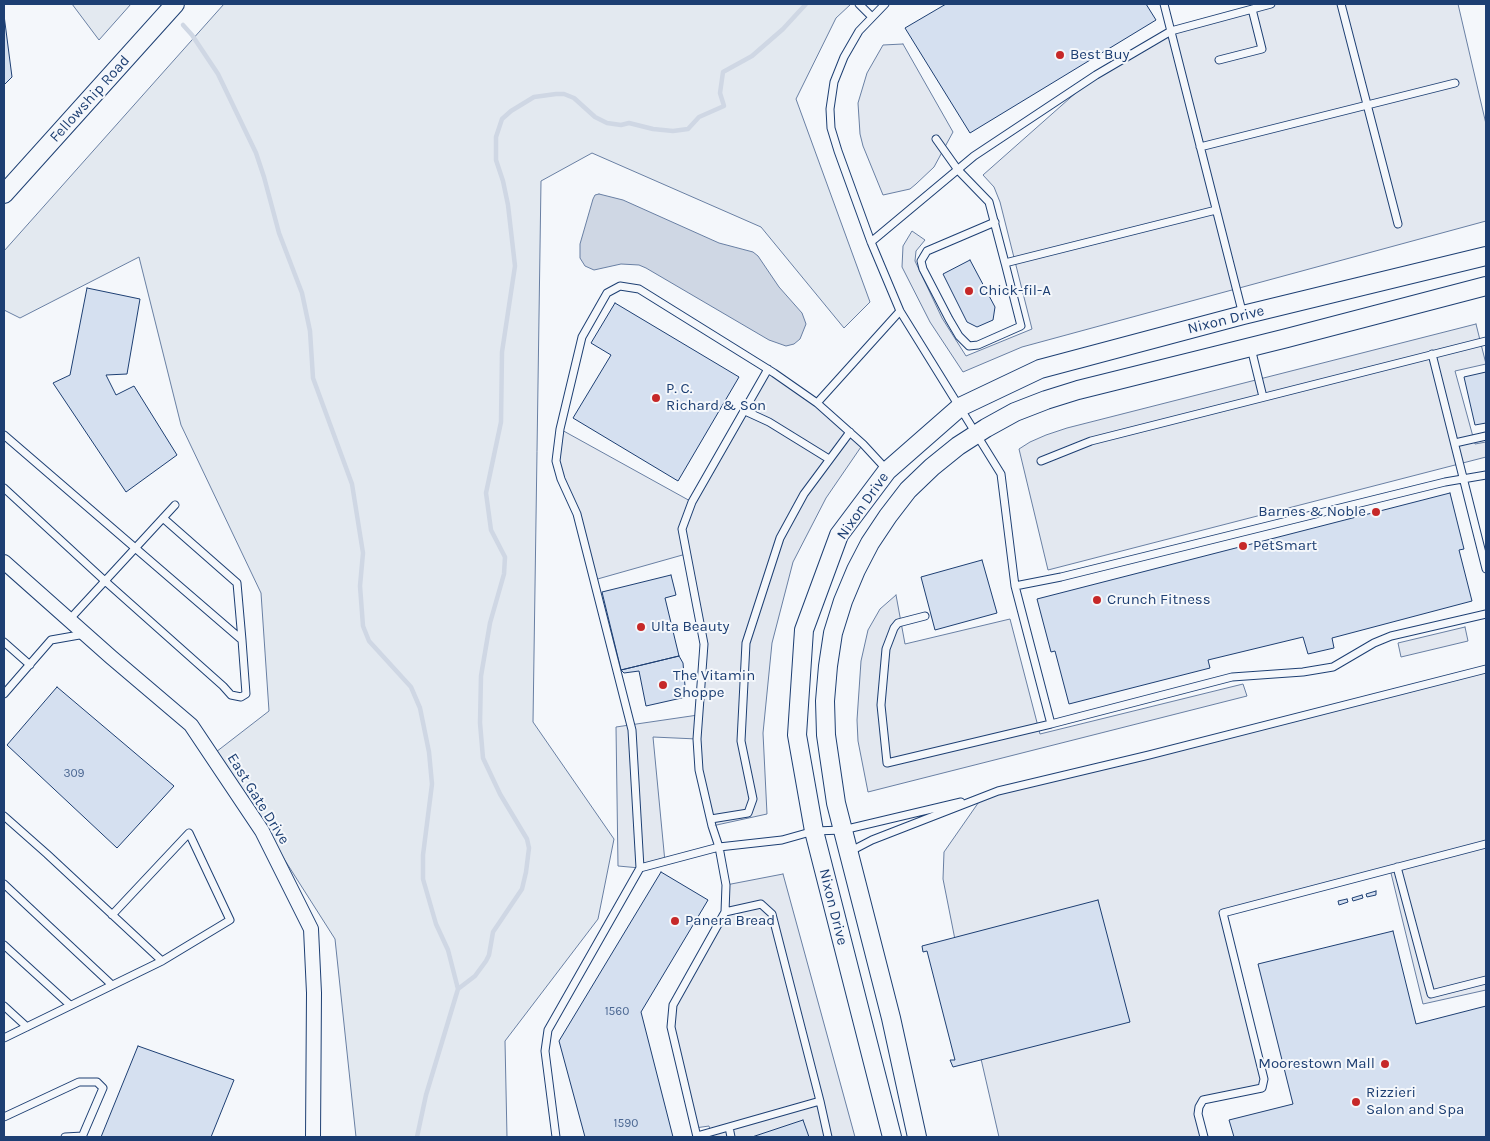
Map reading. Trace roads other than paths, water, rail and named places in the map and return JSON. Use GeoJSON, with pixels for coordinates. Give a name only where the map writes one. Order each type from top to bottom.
{"type":"FeatureCollection","features":[{"type":"Feature","properties":{"kind":"street","name":"Fellowship Road"},"geometry":{"type":"LineString","coordinates":[[4,194],[175,4]]}},
{"type":"Feature","properties":{"kind":"street","name":"Nixon Drive"},"geometry":{"type":"LineString","coordinates":[[892,1137],[814,831],[797,735],[804,630],[840,536],[887,471],[960,408],[1040,369],[1243,315],[1486,256]]}},
{"type":"Feature","properties":{"kind":"street","name":"Nixon Drive"},"geometry":{"type":"LineString","coordinates":[[917,1137],[891,1018],[843,830],[830,768],[826,735],[825,701],[828,666],[834,633],[843,601],[870,543],[888,516],[908,490],[958,446],[1015,412],[1046,400],[1147,372],[1486,286]]}},
{"type":"Feature","properties":{"kind":"street","name":"East Gate Drive"},"geometry":{"type":"LineString","coordinates":[[4,562],[191,725],[262,831],[310,929],[314,993],[314,1137]]}},
{"type":"Feature","properties":{"kind":"lane"},"geometry":{"type":"LineString","coordinates":[[859,4],[872,17]]}},
{"type":"Feature","properties":{"kind":"lane"},"geometry":{"type":"LineString","coordinates":[[885,4],[859,31],[844,57],[834,82],[830,109],[831,128],[871,242],[900,311],[1001,474],[1015,586],[1051,724]]}},
{"type":"Feature","properties":{"kind":"lane"},"geometry":{"type":"LineString","coordinates":[[1164,4],[1243,315]]}},
{"type":"Feature","properties":{"kind":"lane"},"geometry":{"type":"LineString","coordinates":[[871,242],[974,156],[1096,75],[1171,32],[1271,4]]}},
{"type":"Feature","properties":{"kind":"lane"},"geometry":{"type":"LineString","coordinates":[[1342,4],[1398,224]]}},
{"type":"Feature","properties":{"kind":"lane"},"geometry":{"type":"LineString","coordinates":[[1219,60],[1262,50],[1252,9]]}},
{"type":"Feature","properties":{"kind":"lane"},"geometry":{"type":"LineString","coordinates":[[1200,147],[1455,83]]}},
{"type":"Feature","properties":{"kind":"lane"},"geometry":{"type":"LineString","coordinates":[[936,139],[958,170],[989,202],[995,222],[1021,326],[972,346],[966,344],[949,319],[921,265],[922,257],[927,251],[995,222]]}},
{"type":"Feature","properties":{"kind":"lane"},"geometry":{"type":"LineString","coordinates":[[1005,263],[1216,210]]}},
{"type":"Feature","properties":{"kind":"lane"},"geometry":{"type":"LineString","coordinates":[[556,1137],[545,1051],[548,1030],[640,868],[632,730],[577,514],[561,479],[556,461],[560,429],[582,338],[608,293],[620,286],[639,289],[768,369],[817,403],[850,432],[887,471]]}},
{"type":"Feature","properties":{"kind":"lane"},"geometry":{"type":"LineString","coordinates":[[817,403],[900,311]]}},
{"type":"Feature","properties":{"kind":"lane"},"geometry":{"type":"LineString","coordinates":[[1041,461],[1091,441],[1485,341]]}},
{"type":"Feature","properties":{"kind":"lane"},"geometry":{"type":"LineString","coordinates":[[1250,347],[1263,397]]}},
{"type":"Feature","properties":{"kind":"lane"},"geometry":{"type":"LineString","coordinates":[[1432,354],[1486,569]]}},
{"type":"Feature","properties":{"kind":"lane"},"geometry":{"type":"LineString","coordinates":[[768,369],[692,502],[682,529],[704,644],[697,739],[699,770],[710,819],[719,847],[726,885],[726,912],[673,1005],[671,1027],[697,1136],[820,1101]]}},
{"type":"Feature","properties":{"kind":"lane"},"geometry":{"type":"LineString","coordinates":[[745,411],[769,422],[829,459]]}},
{"type":"Feature","properties":{"kind":"lane"},"geometry":{"type":"LineString","coordinates":[[710,819],[748,813],[753,799],[741,741],[746,643],[780,538],[804,494],[850,432]]}},
{"type":"Feature","properties":{"kind":"lane"},"geometry":{"type":"LineString","coordinates":[[4,435],[242,640]]}},
{"type":"Feature","properties":{"kind":"lane"},"geometry":{"type":"LineString","coordinates":[[1455,443],[1486,436]]}},
{"type":"Feature","properties":{"kind":"lane"},"geometry":{"type":"LineString","coordinates":[[1015,586],[1061,577],[1421,488],[1486,475]]}},
{"type":"Feature","properties":{"kind":"lane"},"geometry":{"type":"LineString","coordinates":[[4,488],[223,686],[230,695],[241,697],[246,694],[237,583],[163,518]]}},
{"type":"Feature","properties":{"kind":"lane"},"geometry":{"type":"LineString","coordinates":[[69,620],[175,505]]}},
{"type":"Feature","properties":{"kind":"lane"},"geometry":{"type":"LineString","coordinates":[[925,616],[898,623],[894,628],[886,649],[881,705],[887,763],[1051,724],[1232,677],[1303,672],[1333,667],[1374,643],[1391,636],[1486,614]]}},
{"type":"Feature","properties":{"kind":"lane"},"geometry":{"type":"LineString","coordinates":[[4,694],[51,640],[85,634]]}},
{"type":"Feature","properties":{"kind":"lane"},"geometry":{"type":"LineString","coordinates":[[4,642],[30,664]]}},
{"type":"Feature","properties":{"kind":"lane"},"geometry":{"type":"LineString","coordinates":[[640,868],[719,847],[782,840],[814,831],[843,830],[983,796],[1020,785],[1149,755],[1486,669]]}},
{"type":"Feature","properties":{"kind":"lane"},"geometry":{"type":"LineString","coordinates":[[849,852],[872,840],[983,796]]}},
{"type":"Feature","properties":{"kind":"lane"},"geometry":{"type":"LineString","coordinates":[[4,816],[162,961]]}},
{"type":"Feature","properties":{"kind":"lane"},"geometry":{"type":"LineString","coordinates":[[4,1038],[162,961],[230,920],[189,833],[112,915]]}},
{"type":"Feature","properties":{"kind":"lane"},"geometry":{"type":"LineString","coordinates":[[1204,1137],[1198,1114],[1203,1100],[1262,1088],[1264,1079],[1223,913],[1486,844]]}},
{"type":"Feature","properties":{"kind":"lane"},"geometry":{"type":"LineString","coordinates":[[1397,867],[1432,994],[1486,980]]}},
{"type":"Feature","properties":{"kind":"lane"},"geometry":{"type":"LineString","coordinates":[[4,884],[112,985]]}},
{"type":"Feature","properties":{"kind":"lane"},"geometry":{"type":"LineString","coordinates":[[726,912],[761,904],[772,914],[828,1137]]}},
{"type":"Feature","properties":{"kind":"lane"},"geometry":{"type":"LineString","coordinates":[[4,945],[70,1005]]}},
{"type":"Feature","properties":{"kind":"lane"},"geometry":{"type":"LineString","coordinates":[[4,1006],[27,1026]]}},
{"type":"Feature","properties":{"kind":"lane"},"geometry":{"type":"LineString","coordinates":[[4,1117],[79,1082],[97,1082],[103,1088],[82,1137],[65,1137]]}},
{"type":"Feature","properties":{"kind":"lane"},"geometry":{"type":"LineString","coordinates":[[729,1127],[731,1137]]}},
{"type":"Feature","properties":{"kind":"waterway"},"geometry":{"type":"LineString","coordinates":[[458,989],[475,976],[486,961],[489,955],[493,932],[522,889],[529,848],[527,839],[500,794],[483,758],[480,723],[481,676],[490,623],[504,574],[505,557],[491,530],[486,493],[501,422],[502,352],[515,266],[508,205],[496,160],[496,137],[502,119],[534,97],[564,94],[574,98],[595,117],[607,123],[621,125],[629,123],[653,129],[673,131],[688,129],[699,117],[724,106],[720,93],[723,72],[752,56],[783,29],[806,4]]}},
{"type":"Feature","properties":{"kind":"waterway"},"geometry":{"type":"LineString","coordinates":[[183,25],[192,35],[218,74],[256,153],[279,233],[302,293],[310,331],[313,378],[352,484],[363,553],[360,586],[363,626],[369,641],[411,687],[420,708],[429,752],[432,784],[423,855],[423,879],[436,924],[448,950],[458,989],[426,1095],[417,1137]]}},
{"type":"Feature","properties":{"kind":"place","name":"Best Buy"},"geometry":{"type":"Point","coordinates":[1060,55]}},
{"type":"Feature","properties":{"kind":"place","name":"Chick-fil-A"},"geometry":{"type":"Point","coordinates":[969,291]}},
{"type":"Feature","properties":{"kind":"place","name":"P. C. Richard & Son"},"geometry":{"type":"Point","coordinates":[656,398]}},
{"type":"Feature","properties":{"kind":"place","name":"Barnes & Noble"},"geometry":{"type":"Point","coordinates":[1376,512]}},
{"type":"Feature","properties":{"kind":"place","name":"PetSmart"},"geometry":{"type":"Point","coordinates":[1243,546]}},
{"type":"Feature","properties":{"kind":"place","name":"Crunch Fitness"},"geometry":{"type":"Point","coordinates":[1097,600]}},
{"type":"Feature","properties":{"kind":"place","name":"Ulta Beauty"},"geometry":{"type":"Point","coordinates":[641,627]}},
{"type":"Feature","properties":{"kind":"place","name":"The Vitamin Shoppe"},"geometry":{"type":"Point","coordinates":[663,685]}},
{"type":"Feature","properties":{"kind":"place","name":"Panera Bread"},"geometry":{"type":"Point","coordinates":[675,921]}},
{"type":"Feature","properties":{"kind":"place","name":"Moorestown Mall"},"geometry":{"type":"Point","coordinates":[1385,1064]}},
{"type":"Feature","properties":{"kind":"place","name":"Rizzieri Salon and Spa"},"geometry":{"type":"Point","coordinates":[1356,1102]}}]}
